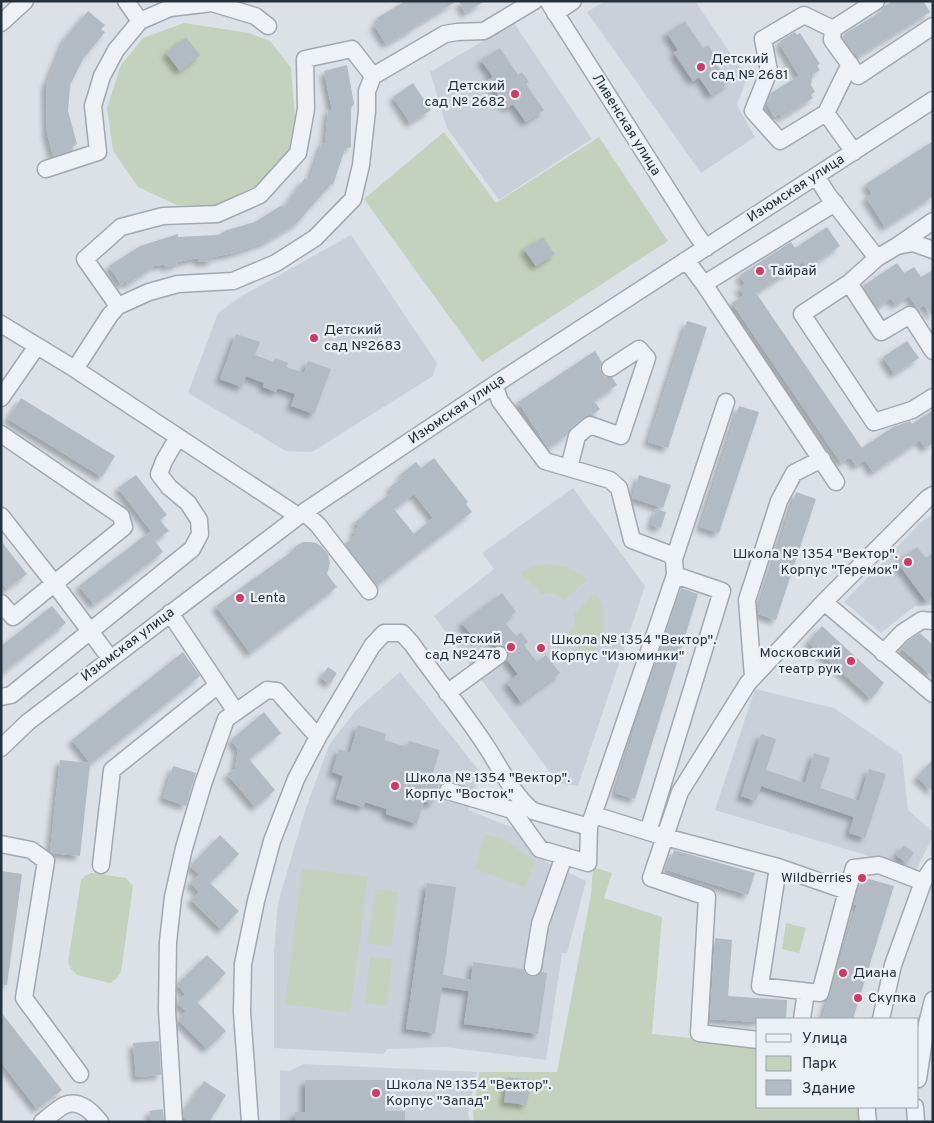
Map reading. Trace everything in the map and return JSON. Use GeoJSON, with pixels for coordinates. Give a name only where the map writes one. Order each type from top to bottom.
{"type":"FeatureCollection","features":[{"type":"Feature","properties":{"kind":"street"},"geometry":{"type":"LineString","coordinates":[[1,23],[25,1]]}},
{"type":"Feature","properties":{"kind":"street"},"geometry":{"type":"LineString","coordinates":[[126,1],[140,21]]}},
{"type":"Feature","properties":{"kind":"street"},"geometry":{"type":"LineString","coordinates":[[75,369],[110,315],[118,306],[149,292],[178,284],[233,281],[276,263],[315,238],[353,199],[361,166],[367,111],[367,91],[373,76],[445,34],[484,30],[534,1]]}},
{"type":"Feature","properties":{"kind":"street"},"geometry":{"type":"LineString","coordinates":[[552,7],[573,1]]}},
{"type":"Feature","properties":{"kind":"street"},"geometry":{"type":"LineString","coordinates":[[833,29],[876,1]]}},
{"type":"Feature","properties":{"kind":"street"},"geometry":{"type":"LineString","coordinates":[[46,170],[98,152],[93,106],[102,76],[116,50],[140,21],[170,8],[212,4],[255,16],[268,26]]}},
{"type":"Feature","properties":{"kind":"street","name":"Ливенская улица"},"geometry":{"type":"LineString","coordinates":[[552,7],[706,248]]}},
{"type":"Feature","properties":{"kind":"street"},"geometry":{"type":"LineString","coordinates":[[833,29],[804,15],[763,39],[768,70],[753,110],[780,141],[826,113],[850,64]]}},
{"type":"Feature","properties":{"kind":"street"},"geometry":{"type":"LineString","coordinates":[[833,29],[832,40],[858,76],[933,26]]}},
{"type":"Feature","properties":{"kind":"street"},"geometry":{"type":"LineString","coordinates":[[118,306],[85,259],[121,227],[163,216],[217,214],[260,195],[298,153],[306,109],[305,59],[352,49],[373,76]]}},
{"type":"Feature","properties":{"kind":"street","name":"Изюмская улица"},"geometry":{"type":"LineString","coordinates":[[1,748],[28,722],[110,658],[301,514],[494,385],[933,100]]}},
{"type":"Feature","properties":{"kind":"street"},"geometry":{"type":"LineString","coordinates":[[826,113],[854,152]]}},
{"type":"Feature","properties":{"kind":"street"},"geometry":{"type":"LineString","coordinates":[[816,176],[828,195],[877,258]]}},
{"type":"Feature","properties":{"kind":"street"},"geometry":{"type":"LineString","coordinates":[[704,284],[835,203]]}},
{"type":"Feature","properties":{"kind":"street"},"geometry":{"type":"LineString","coordinates":[[933,221],[877,258],[849,283],[802,314],[874,422],[912,410],[933,397]]}},
{"type":"Feature","properties":{"kind":"street"},"geometry":{"type":"LineString","coordinates":[[897,246],[913,243],[933,250]]}},
{"type":"Feature","properties":{"kind":"street"},"geometry":{"type":"LineString","coordinates":[[686,260],[836,482]]}},
{"type":"Feature","properties":{"kind":"street"},"geometry":{"type":"LineString","coordinates":[[849,283],[881,332],[910,315],[932,349]]}},
{"type":"Feature","properties":{"kind":"street"},"geometry":{"type":"LineString","coordinates":[[1,324],[75,369],[318,525],[369,591]]}},
{"type":"Feature","properties":{"kind":"street"},"geometry":{"type":"LineString","coordinates":[[1,398],[37,346]]}},
{"type":"Feature","properties":{"kind":"street"},"geometry":{"type":"LineString","coordinates":[[569,468],[577,436],[590,425],[621,436],[647,358],[639,348],[610,368]]}},
{"type":"Feature","properties":{"kind":"street"},"geometry":{"type":"LineString","coordinates":[[494,385],[500,401],[545,461],[610,480],[619,488],[632,540],[669,554],[674,567],[722,591],[748,600]]}},
{"type":"Feature","properties":{"kind":"street"},"geometry":{"type":"LineString","coordinates":[[448,791],[512,810],[540,850],[588,863],[592,821],[726,402]]}},
{"type":"Feature","properties":{"kind":"street"},"geometry":{"type":"LineString","coordinates":[[1,434],[121,516],[124,527],[7,622],[1,603]]}},
{"type":"Feature","properties":{"kind":"street"},"geometry":{"type":"LineString","coordinates":[[1,697],[11,695],[192,550],[200,534],[199,520],[188,503],[169,487],[159,474],[178,436]]}},
{"type":"Feature","properties":{"kind":"street"},"geometry":{"type":"LineString","coordinates":[[753,677],[748,600],[779,500],[794,473],[822,460]]}},
{"type":"Feature","properties":{"kind":"street"},"geometry":{"type":"LineString","coordinates":[[756,1040],[699,1033],[707,897],[651,878],[680,792],[748,683],[824,602],[933,495]]}},
{"type":"Feature","properties":{"kind":"street"},"geometry":{"type":"LineString","coordinates":[[1,516],[110,658]]}},
{"type":"Feature","properties":{"kind":"street"},"geometry":{"type":"LineString","coordinates":[[648,832],[722,591]]}},
{"type":"Feature","properties":{"kind":"street"},"geometry":{"type":"LineString","coordinates":[[824,602],[933,694]]}},
{"type":"Feature","properties":{"kind":"street"},"geometry":{"type":"LineString","coordinates":[[170,613],[236,712]]}},
{"type":"Feature","properties":{"kind":"street"},"geometry":{"type":"LineString","coordinates":[[883,653],[902,633],[922,620],[933,621]]}},
{"type":"Feature","properties":{"kind":"street"},"geometry":{"type":"LineString","coordinates":[[250,1122],[242,1012],[243,964],[256,901],[272,841],[296,779],[318,737],[372,646],[384,633],[402,633],[412,644],[486,744],[517,794],[533,811],[648,832],[778,867],[847,891]]}},
{"type":"Feature","properties":{"kind":"street"},"geometry":{"type":"LineString","coordinates":[[447,693],[498,656]]}},
{"type":"Feature","properties":{"kind":"street"},"geometry":{"type":"LineString","coordinates":[[100,865],[112,770],[218,685]]}},
{"type":"Feature","properties":{"kind":"street"},"geometry":{"type":"LineString","coordinates":[[174,1122],[167,1010],[168,942],[173,897],[184,848],[205,776],[226,719],[267,690],[277,691],[318,737]]}},
{"type":"Feature","properties":{"kind":"street"},"geometry":{"type":"LineString","coordinates":[[1,844],[31,850],[46,861],[24,998],[80,1074]]}},
{"type":"Feature","properties":{"kind":"street"},"geometry":{"type":"LineString","coordinates":[[533,967],[540,924],[564,856]]}},
{"type":"Feature","properties":{"kind":"street"},"geometry":{"type":"LineString","coordinates":[[778,867],[760,986],[820,993],[854,868],[879,865],[929,875],[893,965],[881,1018]]}},
{"type":"Feature","properties":{"kind":"street"},"geometry":{"type":"LineString","coordinates":[[802,1018],[806,992]]}},
{"type":"Feature","properties":{"kind":"street"},"geometry":{"type":"LineString","coordinates":[[919,1077],[927,1060],[925,1032],[933,1000]]}},
{"type":"Feature","properties":{"kind":"street"},"geometry":{"type":"LineString","coordinates":[[42,1122],[66,1104],[81,1104],[94,1114],[100,1122]]}},
{"type":"Feature","properties":{"kind":"street"},"geometry":{"type":"LineString","coordinates":[[867,1108],[868,1122]]}},
{"type":"Feature","properties":{"kind":"street"},"geometry":{"type":"LineString","coordinates":[[915,1108],[916,1122]]}},
{"type":"Feature","properties":{"kind":"shaded area"},"geometry":{"type":"Polygon","coordinates":[[[605,1],[695,1],[747,78],[737,105],[755,137],[701,173],[587,12],[605,1]]]}},
{"type":"Feature","properties":{"kind":"shaded area"},"geometry":{"type":"Polygon","coordinates":[[[514,23],[592,139],[499,200],[447,128],[430,72],[514,23]]]}},
{"type":"Feature","properties":{"kind":"shaded area","name":"Детский сад №2683"},"geometry":{"type":"Polygon","coordinates":[[[351,235],[437,363],[433,376],[312,452],[286,451],[188,393],[218,313],[240,297],[351,235]]]}},
{"type":"Feature","properties":{"kind":"shaded area","name":"Школа № 1354 \"Вектор\". Корпус \"Изюминки\""},"geometry":{"type":"Polygon","coordinates":[[[573,488],[645,586],[578,786],[558,783],[434,616],[494,569],[482,553],[573,488]]]}},
{"type":"Feature","properties":{"kind":"shaded area","name":"Школа № 1354 \"Вектор\". Корпус \"Теремок\""},"geometry":{"type":"Polygon","coordinates":[[[933,514],[933,605],[915,606],[881,633],[844,602],[921,522],[933,514]]]}},
{"type":"Feature","properties":{"kind":"shaded area"},"geometry":{"type":"Polygon","coordinates":[[[400,672],[481,773],[468,810],[514,828],[546,862],[586,881],[567,953],[562,953],[546,1060],[445,1047],[387,1049],[384,1054],[274,1048],[274,952],[278,903],[305,811],[329,745],[356,710],[400,672]]]}},
{"type":"Feature","properties":{"kind":"shaded area"},"geometry":{"type":"Polygon","coordinates":[[[755,689],[834,708],[902,755],[908,810],[933,832],[933,836],[916,870],[715,810],[755,689]]]}},
{"type":"Feature","properties":{"kind":"shaded area","name":"Школа № 1354 \"Вектор\". Корпус \"Запад\""},"geometry":{"type":"Polygon","coordinates":[[[304,1064],[477,1072],[468,1114],[470,1122],[280,1122],[280,1070],[289,1071],[304,1064]]]}},
{"type":"Feature","properties":{"kind":"green space"},"geometry":{"type":"Polygon","coordinates":[[[184,23],[249,33],[270,41],[291,68],[295,118],[288,153],[262,183],[233,200],[215,206],[177,205],[138,187],[113,151],[107,108],[121,65],[143,38],[184,23]]]}},
{"type":"Feature","properties":{"kind":"green space"},"geometry":{"type":"Polygon","coordinates":[[[444,132],[496,203],[599,137],[668,241],[482,362],[364,199],[444,132]]]}},
{"type":"Feature","properties":{"kind":"green space"},"geometry":{"type":"Polygon","coordinates":[[[549,564],[569,568],[587,580],[564,600],[554,593],[542,594],[521,574],[537,565],[549,564]]]}},
{"type":"Feature","properties":{"kind":"green space"},"geometry":{"type":"Polygon","coordinates":[[[595,593],[603,609],[603,627],[593,652],[587,658],[568,635],[574,624],[574,613],[595,593]]]}},
{"type":"Feature","properties":{"kind":"green space"},"geometry":{"type":"Polygon","coordinates":[[[485,834],[502,838],[535,861],[525,887],[475,869],[485,834]]]}},
{"type":"Feature","properties":{"kind":"green space"},"geometry":{"type":"Polygon","coordinates":[[[593,867],[612,873],[604,898],[662,917],[652,1034],[756,1045],[756,1108],[862,1108],[863,1122],[474,1122],[473,1114],[479,1072],[557,1072],[591,895],[593,867]]]}},
{"type":"Feature","properties":{"kind":"green space"},"geometry":{"type":"Polygon","coordinates":[[[302,868],[368,877],[350,1013],[285,1004],[302,868]]]}},
{"type":"Feature","properties":{"kind":"green space"},"geometry":{"type":"Polygon","coordinates":[[[92,873],[126,878],[133,886],[121,972],[110,983],[77,975],[71,969],[68,962],[81,880],[86,875],[92,873]]]}},
{"type":"Feature","properties":{"kind":"green space"},"geometry":{"type":"Polygon","coordinates":[[[376,889],[399,892],[391,947],[367,943],[376,889]]]}},
{"type":"Feature","properties":{"kind":"green space"},"geometry":{"type":"Polygon","coordinates":[[[786,923],[806,928],[799,953],[782,949],[786,923]]]}},
{"type":"Feature","properties":{"kind":"green space"},"geometry":{"type":"Polygon","coordinates":[[[370,957],[392,959],[387,1006],[365,1003],[370,957]]]}},
{"type":"Feature","properties":{"kind":"building"},"geometry":{"type":"Polygon","coordinates":[[[405,1],[457,1],[386,44],[374,25],[379,22],[377,18],[405,1]]]}},
{"type":"Feature","properties":{"kind":"building"},"geometry":{"type":"Polygon","coordinates":[[[459,1],[485,1],[465,13],[459,1]]]}},
{"type":"Feature","properties":{"kind":"building"},"geometry":{"type":"Polygon","coordinates":[[[893,1],[923,1],[930,12],[858,56],[856,53],[854,54],[843,38],[846,37],[844,34],[882,11],[883,7],[893,1]]]}},
{"type":"Feature","properties":{"kind":"building"},"geometry":{"type":"Polygon","coordinates":[[[88,11],[105,25],[101,29],[105,32],[83,59],[70,85],[68,111],[77,144],[72,147],[73,150],[53,156],[47,133],[46,85],[65,38],[88,11]]]}},
{"type":"Feature","properties":{"kind":"building","name":"Детский сад № 2681"},"geometry":{"type":"Polygon","coordinates":[[[685,21],[703,48],[708,45],[715,55],[711,57],[729,83],[711,95],[699,77],[693,81],[674,53],[678,50],[667,33],[685,21]]]}},
{"type":"Feature","properties":{"kind":"building"},"geometry":{"type":"Polygon","coordinates":[[[795,32],[797,35],[800,33],[820,64],[817,66],[820,70],[813,74],[811,85],[815,92],[811,95],[813,98],[782,117],[780,114],[774,117],[767,104],[771,93],[799,76],[780,45],[782,44],[780,41],[795,32]]]}},
{"type":"Feature","properties":{"kind":"building"},"geometry":{"type":"Polygon","coordinates":[[[186,37],[200,55],[180,71],[166,53],[186,37]]]}},
{"type":"Feature","properties":{"kind":"building","name":"Детский сад № 2682"},"geometry":{"type":"Polygon","coordinates":[[[500,48],[518,75],[522,72],[529,82],[526,84],[544,110],[526,122],[513,104],[507,108],[488,80],[493,77],[481,60],[500,48]]]}},
{"type":"Feature","properties":{"kind":"building"},"geometry":{"type":"Polygon","coordinates":[[[347,65],[354,104],[351,108],[351,147],[345,149],[333,185],[331,184],[297,223],[265,242],[233,253],[213,257],[212,261],[199,262],[198,258],[177,262],[178,264],[166,267],[164,264],[158,266],[157,264],[128,284],[126,281],[121,285],[109,266],[140,246],[178,234],[178,237],[218,235],[227,230],[255,222],[282,205],[284,207],[305,178],[309,181],[322,143],[325,143],[328,110],[332,110],[324,71],[347,65]]]}},
{"type":"Feature","properties":{"kind":"building"},"geometry":{"type":"Polygon","coordinates":[[[413,83],[431,110],[410,123],[393,97],[413,83]]]}},
{"type":"Feature","properties":{"kind":"building"},"geometry":{"type":"Polygon","coordinates":[[[933,141],[933,196],[885,227],[866,197],[872,194],[866,184],[933,141]]]}},
{"type":"Feature","properties":{"kind":"building"},"geometry":{"type":"Polygon","coordinates":[[[827,227],[840,246],[807,268],[803,262],[756,293],[862,448],[893,427],[910,421],[912,424],[933,410],[933,443],[925,448],[920,440],[873,472],[865,460],[856,466],[850,457],[841,463],[732,303],[744,295],[739,288],[745,284],[740,275],[791,242],[795,248],[827,227]]]}},
{"type":"Feature","properties":{"kind":"building"},"geometry":{"type":"Polygon","coordinates":[[[543,237],[555,254],[536,266],[524,249],[543,237]]]}},
{"type":"Feature","properties":{"kind":"building"},"geometry":{"type":"Polygon","coordinates":[[[897,263],[904,273],[914,267],[921,277],[933,270],[933,317],[924,305],[918,309],[909,296],[895,305],[891,298],[877,308],[863,286],[897,263]]]}},
{"type":"Feature","properties":{"kind":"building"},"geometry":{"type":"Polygon","coordinates":[[[687,321],[707,327],[668,448],[648,442],[687,321]]]}},
{"type":"Feature","properties":{"kind":"building"},"geometry":{"type":"Polygon","coordinates":[[[236,334],[260,342],[255,355],[273,362],[275,358],[288,363],[286,367],[304,373],[308,361],[331,369],[314,414],[291,406],[295,394],[278,388],[276,392],[263,387],[264,383],[246,376],[242,387],[220,379],[236,334]]]}},
{"type":"Feature","properties":{"kind":"building"},"geometry":{"type":"Polygon","coordinates":[[[907,341],[919,358],[894,374],[883,357],[907,341]]]}},
{"type":"Feature","properties":{"kind":"building"},"geometry":{"type":"Polygon","coordinates":[[[595,351],[602,362],[600,368],[602,374],[606,377],[612,377],[617,385],[594,401],[600,409],[592,415],[584,417],[571,428],[567,435],[548,448],[518,402],[595,351]]]}},
{"type":"Feature","properties":{"kind":"building"},"geometry":{"type":"Polygon","coordinates":[[[21,398],[115,456],[102,477],[8,419],[21,398]]]}},
{"type":"Feature","properties":{"kind":"building"},"geometry":{"type":"Polygon","coordinates":[[[739,406],[759,412],[719,533],[700,527],[739,406]]]}},
{"type":"Feature","properties":{"kind":"building"},"geometry":{"type":"Polygon","coordinates":[[[434,458],[468,502],[466,504],[472,512],[377,585],[345,544],[356,535],[353,531],[359,527],[355,522],[393,491],[390,487],[403,477],[401,474],[416,462],[421,468],[434,458]],[[414,494],[394,509],[414,534],[433,518],[414,494]]]}},
{"type":"Feature","properties":{"kind":"building"},"geometry":{"type":"Polygon","coordinates":[[[136,475],[167,515],[160,520],[169,531],[155,541],[163,552],[94,605],[79,586],[151,531],[118,488],[136,475]]]}},
{"type":"Feature","properties":{"kind":"building"},"geometry":{"type":"Polygon","coordinates":[[[639,475],[671,485],[663,508],[632,498],[639,475]]]}},
{"type":"Feature","properties":{"kind":"building"},"geometry":{"type":"Polygon","coordinates":[[[796,492],[816,499],[776,620],[758,614],[758,610],[796,492]]]}},
{"type":"Feature","properties":{"kind":"building"},"geometry":{"type":"Polygon","coordinates":[[[656,509],[666,512],[661,528],[651,525],[656,509]]]}},
{"type":"Feature","properties":{"kind":"building"},"geometry":{"type":"Polygon","coordinates":[[[1,541],[27,574],[7,589],[1,582],[1,541]]]}},
{"type":"Feature","properties":{"kind":"building"},"geometry":{"type":"Polygon","coordinates":[[[303,542],[316,543],[328,554],[330,563],[327,574],[337,587],[250,653],[216,606],[303,542]]]}},
{"type":"Feature","properties":{"kind":"building"},"geometry":{"type":"Polygon","coordinates":[[[917,547],[926,558],[933,553],[933,596],[926,601],[897,562],[917,547]]]}},
{"type":"Feature","properties":{"kind":"building"},"geometry":{"type":"Polygon","coordinates":[[[681,588],[698,594],[635,799],[615,793],[650,679],[681,588]]]}},
{"type":"Feature","properties":{"kind":"building","name":"Детский сад №2478"},"geometry":{"type":"Polygon","coordinates":[[[502,593],[516,612],[504,621],[516,636],[521,632],[528,642],[524,645],[537,662],[546,655],[560,673],[521,702],[507,683],[518,674],[507,660],[509,654],[507,649],[503,646],[496,646],[486,634],[476,641],[462,623],[502,593]]]}},
{"type":"Feature","properties":{"kind":"building"},"geometry":{"type":"Polygon","coordinates":[[[52,606],[66,623],[1,674],[1,646],[52,606]]]}},
{"type":"Feature","properties":{"kind":"building"},"geometry":{"type":"Polygon","coordinates":[[[822,626],[884,683],[871,699],[808,642],[822,626]]]}},
{"type":"Feature","properties":{"kind":"building"},"geometry":{"type":"Polygon","coordinates":[[[920,633],[933,645],[933,677],[901,648],[920,633]]]}},
{"type":"Feature","properties":{"kind":"building"},"geometry":{"type":"Polygon","coordinates":[[[183,652],[200,676],[90,764],[80,856],[52,853],[50,851],[60,760],[90,763],[72,740],[183,652]]]}},
{"type":"Feature","properties":{"kind":"building"},"geometry":{"type":"Polygon","coordinates":[[[328,667],[337,673],[330,684],[321,678],[328,667]]]}},
{"type":"Feature","properties":{"kind":"building"},"geometry":{"type":"Polygon","coordinates":[[[264,712],[281,733],[249,759],[275,790],[255,807],[227,774],[235,769],[238,749],[231,740],[264,712]]]}},
{"type":"Feature","properties":{"kind":"building"},"geometry":{"type":"Polygon","coordinates":[[[358,725],[386,734],[384,740],[407,747],[409,741],[440,750],[431,778],[440,781],[432,804],[424,801],[417,824],[386,814],[387,809],[365,802],[363,807],[336,799],[343,776],[332,772],[339,749],[350,753],[358,725]]]}},
{"type":"Feature","properties":{"kind":"building"},"geometry":{"type":"Polygon","coordinates":[[[761,734],[776,739],[766,770],[805,783],[814,753],[830,758],[820,788],[859,801],[869,769],[886,774],[865,838],[849,833],[854,817],[761,786],[756,801],[741,796],[761,734]]]}},
{"type":"Feature","properties":{"kind":"building"},"geometry":{"type":"Polygon","coordinates":[[[933,759],[933,792],[917,777],[933,759]]]}},
{"type":"Feature","properties":{"kind":"building"},"geometry":{"type":"Polygon","coordinates":[[[173,766],[196,773],[186,806],[163,798],[173,766]]]}},
{"type":"Feature","properties":{"kind":"building"},"geometry":{"type":"Polygon","coordinates":[[[220,835],[239,854],[210,883],[239,911],[221,930],[191,900],[199,892],[190,883],[199,874],[190,866],[220,835]]]}},
{"type":"Feature","properties":{"kind":"building"},"geometry":{"type":"Polygon","coordinates":[[[904,845],[914,853],[906,863],[896,855],[904,845]]]}},
{"type":"Feature","properties":{"kind":"building"},"geometry":{"type":"Polygon","coordinates":[[[674,850],[755,873],[748,895],[667,870],[674,850]]]}},
{"type":"Feature","properties":{"kind":"building"},"geometry":{"type":"Polygon","coordinates":[[[1,871],[22,874],[7,985],[1,984],[1,871]]]}},
{"type":"Feature","properties":{"kind":"building"},"geometry":{"type":"Polygon","coordinates":[[[862,877],[894,886],[853,1018],[822,1018],[857,905],[854,904],[862,877]]]}},
{"type":"Feature","properties":{"kind":"building"},"geometry":{"type":"Polygon","coordinates":[[[427,883],[456,887],[443,975],[471,980],[473,962],[523,969],[526,974],[532,977],[537,976],[541,972],[547,973],[538,1034],[464,1024],[469,991],[442,987],[435,1033],[406,1029],[427,883]]]}},
{"type":"Feature","properties":{"kind":"building"},"geometry":{"type":"Polygon","coordinates":[[[715,938],[732,940],[728,996],[787,1000],[786,1018],[756,1018],[756,1022],[710,1019],[715,938]]]}},
{"type":"Feature","properties":{"kind":"building"},"geometry":{"type":"Polygon","coordinates":[[[207,955],[226,973],[197,1002],[226,1031],[207,1049],[178,1020],[186,1011],[177,1003],[185,994],[177,984],[207,955]]]}},
{"type":"Feature","properties":{"kind":"building"},"geometry":{"type":"Polygon","coordinates":[[[1,1012],[62,1090],[37,1109],[1,1062],[1,1012]]]}},
{"type":"Feature","properties":{"kind":"building"},"geometry":{"type":"Polygon","coordinates":[[[159,1041],[161,1075],[136,1077],[133,1043],[159,1041]]]}},
{"type":"Feature","properties":{"kind":"building"},"geometry":{"type":"Polygon","coordinates":[[[508,1077],[531,1080],[527,1105],[504,1102],[508,1077]]]}},
{"type":"Feature","properties":{"kind":"building"},"geometry":{"type":"Polygon","coordinates":[[[305,1080],[390,1080],[390,1093],[385,1092],[385,1111],[405,1111],[405,1122],[295,1122],[295,1112],[305,1112],[305,1080]]]}},
{"type":"Feature","properties":{"kind":"building"},"geometry":{"type":"Polygon","coordinates":[[[204,1081],[226,1095],[209,1122],[189,1122],[184,1118],[183,1113],[204,1081]]]}},
{"type":"Feature","properties":{"kind":"building"},"geometry":{"type":"Polygon","coordinates":[[[163,1109],[164,1121],[151,1121],[149,1111],[163,1109]]]}},
{"type":"Feature","properties":{"kind":"place","name":"Детский сад № 2681"},"geometry":{"type":"Point","coordinates":[701,67]}},
{"type":"Feature","properties":{"kind":"place","name":"Детский сад № 2682"},"geometry":{"type":"Point","coordinates":[515,94]}},
{"type":"Feature","properties":{"kind":"place","name":"Тайрай"},"geometry":{"type":"Point","coordinates":[760,271]}},
{"type":"Feature","properties":{"kind":"place","name":"Детский сад №2683"},"geometry":{"type":"Point","coordinates":[314,338]}},
{"type":"Feature","properties":{"kind":"place","name":"Школа № 1354 \"Вектор\". Корпус \"Теремок\""},"geometry":{"type":"Point","coordinates":[908,562]}},
{"type":"Feature","properties":{"kind":"place","name":"Lenta"},"geometry":{"type":"Point","coordinates":[240,598]}},
{"type":"Feature","properties":{"kind":"place","name":"Детский сад №2478"},"geometry":{"type":"Point","coordinates":[511,647]}},
{"type":"Feature","properties":{"kind":"place","name":"Школа № 1354 \"Вектор\". Корпус \"Изюминки\""},"geometry":{"type":"Point","coordinates":[541,648]}},
{"type":"Feature","properties":{"kind":"place","name":"Московский театр рук"},"geometry":{"type":"Point","coordinates":[851,661]}},
{"type":"Feature","properties":{"kind":"place","name":"Школа № 1354 \"Вектор\". Корпус \"Восток\""},"geometry":{"type":"Point","coordinates":[395,786]}},
{"type":"Feature","properties":{"kind":"place","name":"Wildberries"},"geometry":{"type":"Point","coordinates":[862,878]}},
{"type":"Feature","properties":{"kind":"place","name":"Диана"},"geometry":{"type":"Point","coordinates":[843,973]}},
{"type":"Feature","properties":{"kind":"place","name":"Скупка"},"geometry":{"type":"Point","coordinates":[858,998]}},
{"type":"Feature","properties":{"kind":"place","name":"Школа № 1354 \"Вектор\". Корпус \"Запад\""},"geometry":{"type":"Point","coordinates":[376,1093]}}]}
